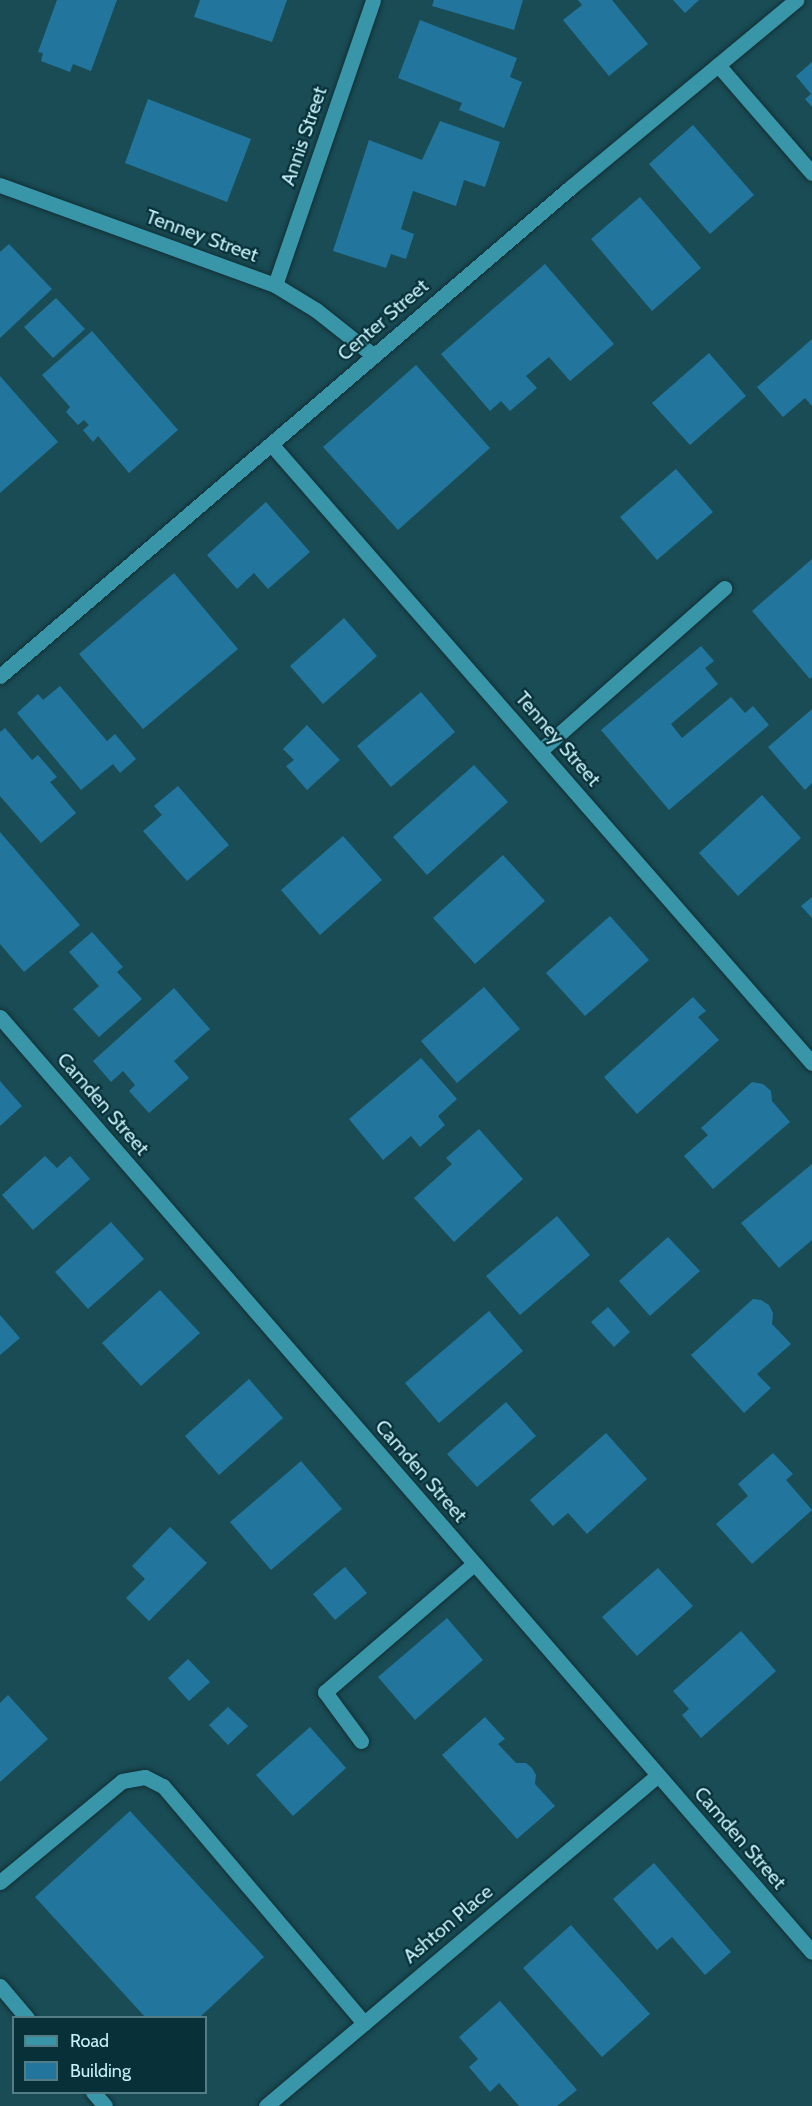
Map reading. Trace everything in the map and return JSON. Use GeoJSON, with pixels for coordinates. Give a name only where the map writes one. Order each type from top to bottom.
{"type":"FeatureCollection","features":[{"type":"Feature","properties":{"kind":"street","name":"Annis Street"},"geometry":{"type":"LineString","coordinates":[[275,285],[373,0]]}},
{"type":"Feature","properties":{"kind":"street","name":"Center Street"},"geometry":{"type":"LineString","coordinates":[[0,676],[374,356],[796,0]]}},
{"type":"Feature","properties":{"kind":"street"},"geometry":{"type":"LineString","coordinates":[[718,65],[812,173]]}},
{"type":"Feature","properties":{"kind":"street","name":"Tenney Street"},"geometry":{"type":"LineString","coordinates":[[0,185],[275,285],[316,310],[374,356]]}},
{"type":"Feature","properties":{"kind":"street","name":"Tenney Street"},"geometry":{"type":"LineString","coordinates":[[271,444],[812,1063]]}},
{"type":"Feature","properties":{"kind":"street"},"geometry":{"type":"LineString","coordinates":[[540,751],[724,588]]}},
{"type":"Feature","properties":{"kind":"street","name":"Camden Street"},"geometry":{"type":"LineString","coordinates":[[0,1017],[812,1952]]}},
{"type":"Feature","properties":{"kind":"street"},"geometry":{"type":"LineString","coordinates":[[361,1741],[325,1692],[474,1564]]}},
{"type":"Feature","properties":{"kind":"street","name":"Ashton Place"},"geometry":{"type":"LineString","coordinates":[[266,2106],[658,1775]]}},
{"type":"Feature","properties":{"kind":"street"},"geometry":{"type":"LineString","coordinates":[[0,1882],[122,1781],[145,1777],[163,1786],[364,2023]]}},
{"type":"Feature","properties":{"kind":"street"},"geometry":{"type":"LineString","coordinates":[[0,1986],[25,2016]]}},
{"type":"Feature","properties":{"kind":"street"},"geometry":{"type":"LineString","coordinates":[[95,2094],[105,2106]]}},
{"type":"Feature","properties":{"kind":"building"},"geometry":{"type":"Polygon","coordinates":[[[57,0],[117,0],[91,71],[73,64],[70,72],[41,61],[43,53],[38,52],[57,0]]]}},
{"type":"Feature","properties":{"kind":"building"},"geometry":{"type":"Polygon","coordinates":[[[200,0],[287,0],[272,42],[194,17],[200,0]]]}},
{"type":"Feature","properties":{"kind":"building"},"geometry":{"type":"Polygon","coordinates":[[[434,0],[523,0],[514,30],[432,6],[434,0]]]}},
{"type":"Feature","properties":{"kind":"building"},"geometry":{"type":"Polygon","coordinates":[[[578,0],[612,0],[648,44],[609,76],[563,20],[582,5],[578,0]]]}},
{"type":"Feature","properties":{"kind":"building"},"geometry":{"type":"Polygon","coordinates":[[[673,0],[699,0],[685,13],[673,0]]]}},
{"type":"Feature","properties":{"kind":"building"},"geometry":{"type":"Polygon","coordinates":[[[420,20],[517,58],[510,77],[522,82],[504,128],[459,110],[462,103],[398,78],[420,20]]]}},
{"type":"Feature","properties":{"kind":"building"},"geometry":{"type":"Polygon","coordinates":[[[812,62],[812,107],[805,99],[811,94],[796,76],[812,62]]]}},
{"type":"Feature","properties":{"kind":"building"},"geometry":{"type":"Polygon","coordinates":[[[148,99],[251,139],[227,202],[125,163],[148,99]]]}},
{"type":"Feature","properties":{"kind":"building"},"geometry":{"type":"Polygon","coordinates":[[[440,121],[500,142],[485,187],[464,180],[456,206],[413,191],[401,229],[414,234],[406,259],[391,254],[386,268],[333,251],[369,140],[422,160],[440,121]]]}},
{"type":"Feature","properties":{"kind":"building"},"geometry":{"type":"Polygon","coordinates":[[[693,125],[754,195],[710,234],[649,164],[693,125]]]}},
{"type":"Feature","properties":{"kind":"building"},"geometry":{"type":"Polygon","coordinates":[[[640,197],[701,268],[652,311],[591,239],[640,197]]]}},
{"type":"Feature","properties":{"kind":"building"},"geometry":{"type":"Polygon","coordinates":[[[9,244],[52,289],[0,338],[0,252],[9,244]]]}},
{"type":"Feature","properties":{"kind":"building"},"geometry":{"type":"Polygon","coordinates":[[[545,264],[614,344],[570,381],[549,357],[526,376],[537,388],[510,411],[501,401],[490,411],[441,354],[545,264]]]}},
{"type":"Feature","properties":{"kind":"building"},"geometry":{"type":"Polygon","coordinates":[[[56,298],[85,329],[53,358],[24,327],[56,298]]]}},
{"type":"Feature","properties":{"kind":"building"},"geometry":{"type":"Polygon","coordinates":[[[92,331],[178,430],[129,473],[98,436],[93,442],[83,430],[89,425],[84,420],[78,425],[66,412],[70,407],[42,375],[92,331]]]}},
{"type":"Feature","properties":{"kind":"building"},"geometry":{"type":"Polygon","coordinates":[[[812,339],[812,406],[805,398],[783,417],[757,387],[812,339]]]}},
{"type":"Feature","properties":{"kind":"building"},"geometry":{"type":"Polygon","coordinates":[[[709,353],[746,396],[690,445],[652,403],[709,353]]]}},
{"type":"Feature","properties":{"kind":"building"},"geometry":{"type":"Polygon","coordinates":[[[416,365],[490,448],[398,530],[323,447],[416,365]]]}},
{"type":"Feature","properties":{"kind":"building"},"geometry":{"type":"Polygon","coordinates":[[[0,376],[58,442],[0,493],[0,376]]]}},
{"type":"Feature","properties":{"kind":"building"},"geometry":{"type":"Polygon","coordinates":[[[676,469],[713,512],[657,560],[620,517],[676,469]]]}},
{"type":"Feature","properties":{"kind":"building"},"geometry":{"type":"Polygon","coordinates":[[[266,502],[310,552],[268,589],[254,573],[237,589],[207,555],[266,502]]]}},
{"type":"Feature","properties":{"kind":"building"},"geometry":{"type":"Polygon","coordinates":[[[812,559],[812,677],[810,679],[752,611],[812,559]]]}},
{"type":"Feature","properties":{"kind":"building"},"geometry":{"type":"Polygon","coordinates":[[[174,573],[238,649],[143,729],[79,654],[174,573]]]}},
{"type":"Feature","properties":{"kind":"building"},"geometry":{"type":"Polygon","coordinates":[[[344,618],[377,656],[323,704],[290,666],[344,618]]]}},
{"type":"Feature","properties":{"kind":"building"},"geometry":{"type":"Polygon","coordinates":[[[701,646],[714,661],[705,668],[718,684],[671,724],[682,738],[731,697],[745,713],[753,706],[769,725],[669,810],[601,730],[701,646]]]}},
{"type":"Feature","properties":{"kind":"building"},"geometry":{"type":"Polygon","coordinates":[[[60,686],[107,741],[115,734],[136,759],[120,773],[113,764],[81,790],[17,713],[38,694],[43,700],[60,686]]]}},
{"type":"Feature","properties":{"kind":"building"},"geometry":{"type":"Polygon","coordinates":[[[421,692],[455,732],[391,787],[357,746],[421,692]]]}},
{"type":"Feature","properties":{"kind":"building"},"geometry":{"type":"Polygon","coordinates":[[[812,709],[812,783],[805,790],[768,747],[812,709]]]}},
{"type":"Feature","properties":{"kind":"building"},"geometry":{"type":"Polygon","coordinates":[[[307,725],[340,760],[307,790],[286,766],[294,760],[283,749],[307,725]]]}},
{"type":"Feature","properties":{"kind":"building"},"geometry":{"type":"Polygon","coordinates":[[[5,728],[32,760],[38,755],[57,777],[50,782],[76,813],[41,843],[0,796],[0,732],[5,728]]]}},
{"type":"Feature","properties":{"kind":"building"},"geometry":{"type":"Polygon","coordinates":[[[474,765],[508,802],[427,875],[393,837],[474,765]]]}},
{"type":"Feature","properties":{"kind":"building"},"geometry":{"type":"Polygon","coordinates":[[[178,786],[229,845],[187,881],[143,831],[162,815],[154,806],[178,786]]]}},
{"type":"Feature","properties":{"kind":"building"},"geometry":{"type":"Polygon","coordinates":[[[762,795],[801,838],[738,896],[699,853],[762,795]]]}},
{"type":"Feature","properties":{"kind":"building"},"geometry":{"type":"Polygon","coordinates":[[[0,832],[80,925],[24,972],[0,944],[0,832]]]}},
{"type":"Feature","properties":{"kind":"building"},"geometry":{"type":"Polygon","coordinates":[[[343,836],[382,880],[320,935],[281,890],[343,836]]]}},
{"type":"Feature","properties":{"kind":"building"},"geometry":{"type":"Polygon","coordinates":[[[503,855],[545,901],[475,964],[433,918],[503,855]]]}},
{"type":"Feature","properties":{"kind":"building"},"geometry":{"type":"Polygon","coordinates":[[[812,897],[812,918],[801,906],[812,897]]]}},
{"type":"Feature","properties":{"kind":"building"},"geometry":{"type":"Polygon","coordinates":[[[610,916],[649,960],[585,1016],[546,973],[610,916]]]}},
{"type":"Feature","properties":{"kind":"building"},"geometry":{"type":"Polygon","coordinates":[[[92,932],[123,967],[117,972],[142,999],[99,1037],[73,1009],[99,986],[69,952],[92,932]]]}},
{"type":"Feature","properties":{"kind":"building"},"geometry":{"type":"Polygon","coordinates":[[[484,987],[520,1029],[457,1083],[421,1041],[484,987]]]}},
{"type":"Feature","properties":{"kind":"building"},"geometry":{"type":"Polygon","coordinates":[[[174,988],[210,1029],[174,1061],[189,1078],[149,1113],[129,1091],[135,1085],[123,1071],[111,1082],[93,1061],[174,988]]]}},
{"type":"Feature","properties":{"kind":"building"},"geometry":{"type":"Polygon","coordinates":[[[693,997],[706,1011],[698,1017],[719,1040],[637,1114],[604,1077],[693,997]]]}},
{"type":"Feature","properties":{"kind":"building"},"geometry":{"type":"Polygon","coordinates":[[[421,1058],[457,1099],[438,1116],[445,1125],[420,1147],[411,1136],[383,1160],[349,1119],[421,1058]]]}},
{"type":"Feature","properties":{"kind":"building"},"geometry":{"type":"Polygon","coordinates":[[[0,1081],[22,1106],[0,1126],[0,1081]]]}},
{"type":"Feature","properties":{"kind":"building"},"geometry":{"type":"Polygon","coordinates":[[[752,1082],[763,1084],[771,1091],[772,1101],[790,1122],[713,1189],[684,1156],[708,1135],[701,1128],[752,1082]]]}},
{"type":"Feature","properties":{"kind":"building"},"geometry":{"type":"Polygon","coordinates":[[[479,1129],[523,1179],[454,1242],[414,1198],[452,1164],[446,1158],[479,1129]]]}},
{"type":"Feature","properties":{"kind":"building"},"geometry":{"type":"Polygon","coordinates":[[[45,1156],[57,1168],[70,1156],[90,1179],[33,1230],[2,1195],[45,1156]]]}},
{"type":"Feature","properties":{"kind":"building"},"geometry":{"type":"Polygon","coordinates":[[[812,1164],[812,1240],[779,1268],[741,1223],[812,1164]]]}},
{"type":"Feature","properties":{"kind":"building"},"geometry":{"type":"Polygon","coordinates":[[[557,1216],[590,1255],[520,1315],[486,1276],[557,1216]]]}},
{"type":"Feature","properties":{"kind":"building"},"geometry":{"type":"Polygon","coordinates":[[[111,1222],[144,1259],[88,1309],[55,1272],[111,1222]]]}},
{"type":"Feature","properties":{"kind":"building"},"geometry":{"type":"Polygon","coordinates":[[[668,1237],[700,1271],[650,1316],[619,1281],[668,1237]]]}},
{"type":"Feature","properties":{"kind":"building"},"geometry":{"type":"Polygon","coordinates":[[[160,1290],[200,1333],[141,1386],[102,1343],[160,1290]]]}},
{"type":"Feature","properties":{"kind":"building"},"geometry":{"type":"Polygon","coordinates":[[[753,1299],[761,1300],[769,1305],[773,1313],[772,1324],[791,1344],[757,1374],[771,1388],[744,1413],[691,1355],[753,1299]]]}},
{"type":"Feature","properties":{"kind":"building"},"geometry":{"type":"Polygon","coordinates":[[[608,1307],[630,1332],[614,1347],[591,1322],[608,1307]]]}},
{"type":"Feature","properties":{"kind":"building"},"geometry":{"type":"Polygon","coordinates":[[[489,1311],[523,1351],[439,1423],[405,1383],[489,1311]]]}},
{"type":"Feature","properties":{"kind":"building"},"geometry":{"type":"Polygon","coordinates":[[[0,1315],[20,1338],[0,1355],[0,1315]]]}},
{"type":"Feature","properties":{"kind":"building"},"geometry":{"type":"Polygon","coordinates":[[[249,1379],[283,1418],[219,1475],[185,1436],[249,1379]]]}},
{"type":"Feature","properties":{"kind":"building"},"geometry":{"type":"Polygon","coordinates":[[[506,1402],[536,1436],[477,1487],[447,1454],[506,1402]]]}},
{"type":"Feature","properties":{"kind":"building"},"geometry":{"type":"Polygon","coordinates":[[[606,1433],[647,1479],[587,1534],[568,1513],[553,1526],[530,1500],[606,1433]]]}},
{"type":"Feature","properties":{"kind":"building"},"geometry":{"type":"Polygon","coordinates":[[[773,1453],[793,1474],[786,1480],[812,1510],[752,1564],[716,1524],[748,1496],[738,1484],[773,1453]]]}},
{"type":"Feature","properties":{"kind":"building"},"geometry":{"type":"Polygon","coordinates":[[[301,1461],[342,1509],[271,1570],[230,1522],[301,1461]]]}},
{"type":"Feature","properties":{"kind":"building"},"geometry":{"type":"Polygon","coordinates":[[[170,1527],[207,1563],[149,1621],[126,1598],[145,1579],[132,1566],[170,1527]]]}},
{"type":"Feature","properties":{"kind":"building"},"geometry":{"type":"Polygon","coordinates":[[[345,1567],[367,1593],[335,1620],[313,1594],[345,1567]]]}},
{"type":"Feature","properties":{"kind":"building"},"geometry":{"type":"Polygon","coordinates":[[[658,1568],[693,1606],[637,1656],[602,1617],[658,1568]]]}},
{"type":"Feature","properties":{"kind":"building"},"geometry":{"type":"Polygon","coordinates":[[[447,1618],[483,1660],[415,1720],[378,1677],[447,1618]]]}},
{"type":"Feature","properties":{"kind":"building"},"geometry":{"type":"Polygon","coordinates":[[[741,1631],[776,1671],[701,1738],[682,1715],[689,1709],[673,1691],[741,1631]]]}},
{"type":"Feature","properties":{"kind":"building"},"geometry":{"type":"Polygon","coordinates":[[[188,1659],[210,1682],[189,1701],[168,1678],[188,1659]]]}},
{"type":"Feature","properties":{"kind":"building"},"geometry":{"type":"Polygon","coordinates":[[[8,1695],[48,1739],[0,1782],[0,1703],[8,1695]]]}},
{"type":"Feature","properties":{"kind":"building"},"geometry":{"type":"Polygon","coordinates":[[[228,1707],[248,1726],[228,1745],[209,1725],[228,1707]]]}},
{"type":"Feature","properties":{"kind":"building"},"geometry":{"type":"Polygon","coordinates":[[[485,1717],[505,1739],[498,1744],[516,1763],[526,1763],[532,1768],[536,1775],[535,1784],[555,1806],[517,1839],[442,1755],[485,1717]]]}},
{"type":"Feature","properties":{"kind":"building"},"geometry":{"type":"Polygon","coordinates":[[[310,1727],[346,1768],[293,1816],[256,1775],[310,1727]]]}},
{"type":"Feature","properties":{"kind":"building"},"geometry":{"type":"Polygon","coordinates":[[[130,1811],[264,1957],[201,2016],[144,2016],[35,1897],[130,1811]]]}},
{"type":"Feature","properties":{"kind":"building"},"geometry":{"type":"Polygon","coordinates":[[[654,1863],[731,1952],[705,1975],[672,1937],[657,1950],[613,1899],[654,1863]]]}},
{"type":"Feature","properties":{"kind":"building"},"geometry":{"type":"Polygon","coordinates":[[[571,1925],[650,2014],[602,2057],[523,1968],[571,1925]]]}},
{"type":"Feature","properties":{"kind":"building"},"geometry":{"type":"Polygon","coordinates":[[[500,2001],[577,2090],[557,2106],[519,2106],[499,2083],[490,2092],[469,2067],[478,2059],[459,2037],[500,2001]]]}}]}
